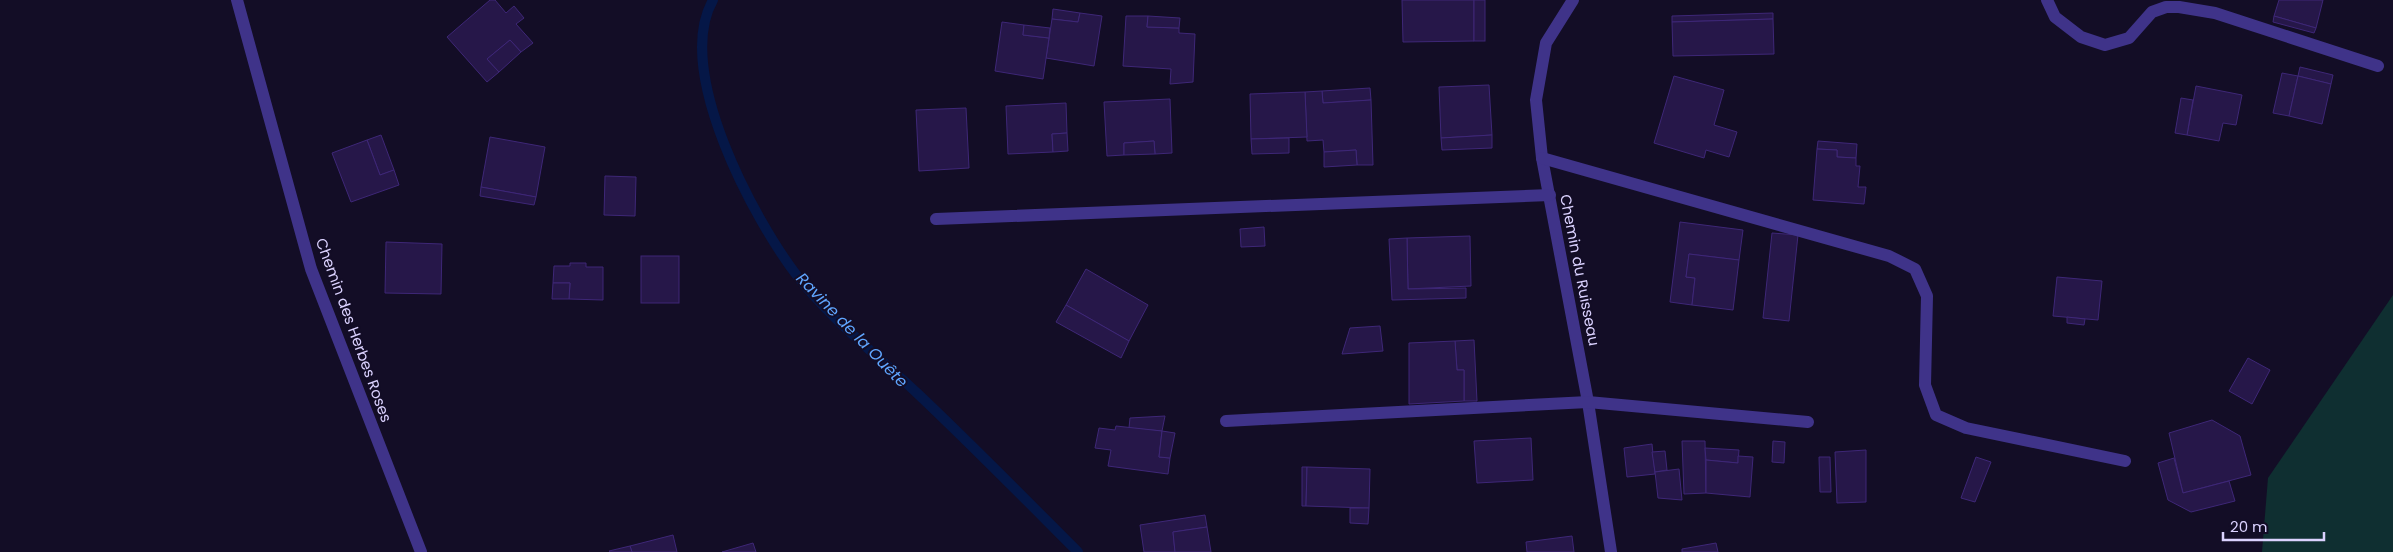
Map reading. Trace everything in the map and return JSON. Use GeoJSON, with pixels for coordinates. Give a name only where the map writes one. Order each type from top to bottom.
{"type":"FeatureCollection","features":[{"type":"Feature","properties":{"kind":"street","name":"Chemin des Herbes Roses"},"geometry":{"type":"LineString","coordinates":[[238,0],[310,269],[421,552]]}},
{"type":"Feature","properties":{"kind":"street","name":"Chemin du Ruisseau"},"geometry":{"type":"LineString","coordinates":[[1573,0],[1546,43],[1536,100],[1542,158],[1588,402],[1611,552]]}},
{"type":"Feature","properties":{"kind":"street"},"geometry":{"type":"LineString","coordinates":[[2047,0],[2055,17],[2081,37],[2104,44],[2128,38],[2152,12],[2166,7],[2179,7],[2215,13],[2378,66]]}},
{"type":"Feature","properties":{"kind":"street"},"geometry":{"type":"LineString","coordinates":[[1542,158],[1880,253],[1898,260],[1915,269],[1927,296],[1925,385],[1936,415],[1966,428],[2125,461]]}},
{"type":"Feature","properties":{"kind":"street"},"geometry":{"type":"LineString","coordinates":[[936,219],[1550,195]]}},
{"type":"Feature","properties":{"kind":"street"},"geometry":{"type":"LineString","coordinates":[[1226,421],[1588,402],[1808,422]]}},
{"type":"Feature","properties":{"kind":"green space"},"geometry":{"type":"Polygon","coordinates":[[[2393,295],[2393,552],[2262,552],[2268,478],[2393,295]]]}},
{"type":"Feature","properties":{"kind":"building"},"geometry":{"type":"Polygon","coordinates":[[[490,0],[495,0],[506,13],[514,6],[524,18],[516,24],[533,43],[521,52],[510,40],[487,59],[499,72],[487,82],[447,37],[490,0]]]}},
{"type":"Feature","properties":{"kind":"building"},"geometry":{"type":"Polygon","coordinates":[[[1402,0],[1474,0],[1474,41],[1403,42],[1402,0]]]}},
{"type":"Feature","properties":{"kind":"building"},"geometry":{"type":"Polygon","coordinates":[[[1474,0],[1485,0],[1485,41],[1474,41],[1474,0]]]}},
{"type":"Feature","properties":{"kind":"building"},"geometry":{"type":"Polygon","coordinates":[[[2279,0],[2323,0],[2316,28],[2274,16],[2279,0]]]}},
{"type":"Feature","properties":{"kind":"building"},"geometry":{"type":"Polygon","coordinates":[[[1053,9],[1080,13],[1078,22],[1052,19],[1053,9]]]}},
{"type":"Feature","properties":{"kind":"building"},"geometry":{"type":"Polygon","coordinates":[[[1080,13],[1102,16],[1094,66],[1046,58],[1052,19],[1078,22],[1080,13]]]}},
{"type":"Feature","properties":{"kind":"building"},"geometry":{"type":"Polygon","coordinates":[[[1773,13],[1773,19],[1672,22],[1672,16],[1773,13]]]}},
{"type":"Feature","properties":{"kind":"building"},"geometry":{"type":"Polygon","coordinates":[[[1126,16],[1148,16],[1147,27],[1179,28],[1179,33],[1195,34],[1193,82],[1170,84],[1171,69],[1123,66],[1126,16]]]}},
{"type":"Feature","properties":{"kind":"building"},"geometry":{"type":"Polygon","coordinates":[[[1148,16],[1180,18],[1179,28],[1147,27],[1148,16]]]}},
{"type":"Feature","properties":{"kind":"building"},"geometry":{"type":"Polygon","coordinates":[[[2274,16],[2316,28],[2314,33],[2273,22],[2274,16]]]}},
{"type":"Feature","properties":{"kind":"building"},"geometry":{"type":"Polygon","coordinates":[[[1773,19],[1774,54],[1673,56],[1672,22],[1773,19]]]}},
{"type":"Feature","properties":{"kind":"building"},"geometry":{"type":"Polygon","coordinates":[[[1002,22],[1024,25],[1023,35],[1049,38],[1043,79],[995,71],[1002,22]]]}},
{"type":"Feature","properties":{"kind":"building"},"geometry":{"type":"Polygon","coordinates":[[[1024,25],[1050,28],[1049,38],[1023,35],[1024,25]]]}},
{"type":"Feature","properties":{"kind":"building"},"geometry":{"type":"Polygon","coordinates":[[[510,40],[521,52],[499,72],[487,59],[510,40]]]}},
{"type":"Feature","properties":{"kind":"building"},"geometry":{"type":"Polygon","coordinates":[[[2300,67],[2333,75],[2331,84],[2298,76],[2300,67]]]}},
{"type":"Feature","properties":{"kind":"building"},"geometry":{"type":"Polygon","coordinates":[[[2282,73],[2298,76],[2289,116],[2273,113],[2282,73]]]}},
{"type":"Feature","properties":{"kind":"building"},"geometry":{"type":"Polygon","coordinates":[[[1674,76],[1724,90],[1714,125],[1737,132],[1729,157],[1706,150],[1704,158],[1654,143],[1674,76]]]}},
{"type":"Feature","properties":{"kind":"building"},"geometry":{"type":"Polygon","coordinates":[[[2298,76],[2331,84],[2322,124],[2289,116],[2298,76]]]}},
{"type":"Feature","properties":{"kind":"building"},"geometry":{"type":"Polygon","coordinates":[[[1489,85],[1492,135],[1441,138],[1439,87],[1489,85]]]}},
{"type":"Feature","properties":{"kind":"building"},"geometry":{"type":"Polygon","coordinates":[[[2196,86],[2242,95],[2236,125],[2223,123],[2219,141],[2187,135],[2196,86]]]}},
{"type":"Feature","properties":{"kind":"building"},"geometry":{"type":"Polygon","coordinates":[[[1370,88],[1371,100],[1323,103],[1322,91],[1370,88]]]}},
{"type":"Feature","properties":{"kind":"building"},"geometry":{"type":"Polygon","coordinates":[[[1322,91],[1323,103],[1371,100],[1373,165],[1357,165],[1356,150],[1324,152],[1323,140],[1307,141],[1305,92],[1322,91]]]}},
{"type":"Feature","properties":{"kind":"building"},"geometry":{"type":"Polygon","coordinates":[[[1305,92],[1307,137],[1251,139],[1250,94],[1305,92]]]}},
{"type":"Feature","properties":{"kind":"building"},"geometry":{"type":"Polygon","coordinates":[[[2181,98],[2193,100],[2187,135],[2175,133],[2181,98]]]}},
{"type":"Feature","properties":{"kind":"building"},"geometry":{"type":"Polygon","coordinates":[[[1170,99],[1172,153],[1155,154],[1154,141],[1124,143],[1124,155],[1107,156],[1104,102],[1170,99]]]}},
{"type":"Feature","properties":{"kind":"building"},"geometry":{"type":"Polygon","coordinates":[[[1066,103],[1067,133],[1052,134],[1053,152],[1008,154],[1006,106],[1066,103]]]}},
{"type":"Feature","properties":{"kind":"building"},"geometry":{"type":"Polygon","coordinates":[[[966,108],[969,168],[919,171],[916,110],[966,108]]]}},
{"type":"Feature","properties":{"kind":"building"},"geometry":{"type":"Polygon","coordinates":[[[1067,133],[1068,151],[1053,152],[1052,134],[1067,133]]]}},
{"type":"Feature","properties":{"kind":"building"},"geometry":{"type":"Polygon","coordinates":[[[381,135],[394,170],[380,175],[367,140],[381,135]]]}},
{"type":"Feature","properties":{"kind":"building"},"geometry":{"type":"Polygon","coordinates":[[[1492,135],[1492,148],[1442,150],[1441,138],[1492,135]]]}},
{"type":"Feature","properties":{"kind":"building"},"geometry":{"type":"Polygon","coordinates":[[[490,137],[545,147],[536,197],[481,187],[490,137]]]}},
{"type":"Feature","properties":{"kind":"building"},"geometry":{"type":"Polygon","coordinates":[[[1289,138],[1289,153],[1252,154],[1251,139],[1289,138]]]}},
{"type":"Feature","properties":{"kind":"building"},"geometry":{"type":"Polygon","coordinates":[[[367,140],[380,175],[394,170],[399,185],[351,202],[332,153],[367,140]]]}},
{"type":"Feature","properties":{"kind":"building"},"geometry":{"type":"Polygon","coordinates":[[[1154,141],[1155,154],[1124,155],[1124,143],[1154,141]]]}},
{"type":"Feature","properties":{"kind":"building"},"geometry":{"type":"Polygon","coordinates":[[[1818,141],[1857,144],[1856,158],[1837,157],[1837,150],[1817,149],[1818,141]]]}},
{"type":"Feature","properties":{"kind":"building"},"geometry":{"type":"Polygon","coordinates":[[[1817,149],[1837,150],[1837,157],[1856,158],[1856,166],[1860,166],[1858,187],[1866,187],[1864,204],[1813,200],[1817,149]]]}},
{"type":"Feature","properties":{"kind":"building"},"geometry":{"type":"Polygon","coordinates":[[[1356,150],[1357,165],[1324,167],[1324,152],[1356,150]]]}},
{"type":"Feature","properties":{"kind":"building"},"geometry":{"type":"Polygon","coordinates":[[[605,176],[636,177],[635,216],[604,215],[605,176]]]}},
{"type":"Feature","properties":{"kind":"building"},"geometry":{"type":"Polygon","coordinates":[[[481,187],[536,197],[534,205],[480,196],[481,187]]]}},
{"type":"Feature","properties":{"kind":"building"},"geometry":{"type":"Polygon","coordinates":[[[1680,222],[1743,230],[1739,260],[1689,254],[1686,277],[1695,278],[1692,305],[1670,302],[1680,222]]]}},
{"type":"Feature","properties":{"kind":"building"},"geometry":{"type":"Polygon","coordinates":[[[1264,227],[1265,246],[1241,247],[1240,229],[1264,227]]]}},
{"type":"Feature","properties":{"kind":"building"},"geometry":{"type":"Polygon","coordinates":[[[1772,233],[1798,235],[1789,321],[1763,318],[1772,233]]]}},
{"type":"Feature","properties":{"kind":"building"},"geometry":{"type":"Polygon","coordinates":[[[1470,236],[1471,286],[1408,289],[1407,238],[1470,236]]]}},
{"type":"Feature","properties":{"kind":"building"},"geometry":{"type":"Polygon","coordinates":[[[1407,238],[1408,289],[1466,288],[1466,298],[1392,300],[1389,239],[1407,238]]]}},
{"type":"Feature","properties":{"kind":"building"},"geometry":{"type":"Polygon","coordinates":[[[386,242],[442,244],[441,294],[385,293],[386,242]]]}},
{"type":"Feature","properties":{"kind":"building"},"geometry":{"type":"Polygon","coordinates":[[[1689,254],[1739,260],[1733,310],[1692,305],[1695,278],[1686,277],[1689,254]]]}},
{"type":"Feature","properties":{"kind":"building"},"geometry":{"type":"Polygon","coordinates":[[[641,256],[679,256],[679,303],[641,303],[641,256]]]}},
{"type":"Feature","properties":{"kind":"building"},"geometry":{"type":"Polygon","coordinates":[[[570,263],[586,263],[586,267],[603,267],[603,300],[569,299],[570,283],[553,283],[554,266],[570,266],[570,263]]]}},
{"type":"Feature","properties":{"kind":"building"},"geometry":{"type":"Polygon","coordinates":[[[1086,269],[1148,305],[1129,341],[1066,305],[1086,269]]]}},
{"type":"Feature","properties":{"kind":"building"},"geometry":{"type":"Polygon","coordinates":[[[2057,277],[2102,281],[2098,320],[2053,316],[2057,277]]]}},
{"type":"Feature","properties":{"kind":"building"},"geometry":{"type":"Polygon","coordinates":[[[553,283],[570,283],[569,299],[552,299],[553,283]]]}},
{"type":"Feature","properties":{"kind":"building"},"geometry":{"type":"Polygon","coordinates":[[[1066,305],[1129,341],[1121,358],[1056,322],[1066,305]]]}},
{"type":"Feature","properties":{"kind":"building"},"geometry":{"type":"Polygon","coordinates":[[[2067,317],[2085,319],[2084,325],[2067,323],[2067,317]]]}},
{"type":"Feature","properties":{"kind":"building"},"geometry":{"type":"Polygon","coordinates":[[[1380,326],[1383,351],[1342,354],[1350,328],[1380,326]]]}},
{"type":"Feature","properties":{"kind":"building"},"geometry":{"type":"Polygon","coordinates":[[[1474,340],[1477,401],[1464,401],[1464,370],[1457,370],[1455,341],[1474,340]]]}},
{"type":"Feature","properties":{"kind":"building"},"geometry":{"type":"Polygon","coordinates":[[[1455,341],[1457,370],[1464,370],[1464,401],[1409,404],[1409,343],[1455,341]]]}},
{"type":"Feature","properties":{"kind":"building"},"geometry":{"type":"Polygon","coordinates":[[[2248,358],[2270,370],[2252,404],[2229,391],[2248,358]]]}},
{"type":"Feature","properties":{"kind":"building"},"geometry":{"type":"Polygon","coordinates":[[[1165,416],[1162,431],[1129,428],[1130,418],[1165,416]]]}},
{"type":"Feature","properties":{"kind":"building"},"geometry":{"type":"Polygon","coordinates":[[[2212,420],[2240,436],[2251,475],[2183,493],[2169,433],[2212,420]]]}},
{"type":"Feature","properties":{"kind":"building"},"geometry":{"type":"Polygon","coordinates":[[[1116,426],[1162,431],[1159,457],[1170,458],[1168,474],[1108,466],[1111,450],[1095,448],[1099,428],[1115,430],[1116,426]]]}},
{"type":"Feature","properties":{"kind":"building"},"geometry":{"type":"Polygon","coordinates":[[[1162,431],[1175,433],[1170,458],[1159,457],[1162,431]]]}},
{"type":"Feature","properties":{"kind":"building"},"geometry":{"type":"Polygon","coordinates":[[[1531,438],[1533,480],[1477,483],[1474,441],[1531,438]]]}},
{"type":"Feature","properties":{"kind":"building"},"geometry":{"type":"Polygon","coordinates":[[[1682,441],[1705,441],[1706,493],[1684,494],[1682,441]]]}},
{"type":"Feature","properties":{"kind":"building"},"geometry":{"type":"Polygon","coordinates":[[[1773,441],[1785,442],[1784,463],[1772,462],[1773,441]]]}},
{"type":"Feature","properties":{"kind":"building"},"geometry":{"type":"Polygon","coordinates":[[[1652,444],[1655,474],[1627,477],[1624,448],[1652,444]]]}},
{"type":"Feature","properties":{"kind":"building"},"geometry":{"type":"Polygon","coordinates":[[[1705,448],[1739,450],[1738,463],[1706,460],[1705,448]]]}},
{"type":"Feature","properties":{"kind":"building"},"geometry":{"type":"Polygon","coordinates":[[[1866,450],[1866,502],[1837,503],[1835,452],[1866,450]]]}},
{"type":"Feature","properties":{"kind":"building"},"geometry":{"type":"Polygon","coordinates":[[[1665,451],[1667,470],[1655,472],[1652,452],[1665,451]]]}},
{"type":"Feature","properties":{"kind":"building"},"geometry":{"type":"Polygon","coordinates":[[[1738,456],[1753,457],[1750,497],[1706,493],[1706,460],[1738,463],[1738,456]]]}},
{"type":"Feature","properties":{"kind":"building"},"geometry":{"type":"Polygon","coordinates":[[[1819,457],[1830,457],[1831,492],[1820,492],[1819,457]]]}},
{"type":"Feature","properties":{"kind":"building"},"geometry":{"type":"Polygon","coordinates":[[[1976,457],[1991,462],[1975,502],[1961,498],[1976,457]]]}},
{"type":"Feature","properties":{"kind":"building"},"geometry":{"type":"Polygon","coordinates":[[[2174,458],[2183,493],[2229,481],[2235,501],[2191,512],[2168,500],[2158,463],[2174,458]]]}},
{"type":"Feature","properties":{"kind":"building"},"geometry":{"type":"Polygon","coordinates":[[[1302,467],[1307,467],[1306,506],[1302,506],[1302,467]]]}},
{"type":"Feature","properties":{"kind":"building"},"geometry":{"type":"Polygon","coordinates":[[[1307,467],[1370,469],[1369,508],[1306,506],[1307,467]]]}},
{"type":"Feature","properties":{"kind":"building"},"geometry":{"type":"Polygon","coordinates":[[[1679,469],[1682,500],[1658,498],[1655,472],[1679,469]]]}},
{"type":"Feature","properties":{"kind":"building"},"geometry":{"type":"Polygon","coordinates":[[[1350,508],[1369,508],[1368,524],[1350,523],[1350,508]]]}},
{"type":"Feature","properties":{"kind":"building"},"geometry":{"type":"Polygon","coordinates":[[[1205,515],[1207,527],[1173,532],[1175,552],[1144,552],[1140,525],[1205,515]]]}},
{"type":"Feature","properties":{"kind":"building"},"geometry":{"type":"Polygon","coordinates":[[[1207,527],[1211,552],[1175,552],[1173,532],[1207,527]]]}},
{"type":"Feature","properties":{"kind":"building"},"geometry":{"type":"Polygon","coordinates":[[[673,535],[677,552],[632,552],[630,546],[673,535]]]}},
{"type":"Feature","properties":{"kind":"building"},"geometry":{"type":"Polygon","coordinates":[[[1572,536],[1574,552],[1527,552],[1526,542],[1572,536]]]}},
{"type":"Feature","properties":{"kind":"building"},"geometry":{"type":"Polygon","coordinates":[[[753,543],[756,552],[722,552],[753,543]]]}},
{"type":"Feature","properties":{"kind":"building"},"geometry":{"type":"Polygon","coordinates":[[[1716,543],[1718,552],[1682,552],[1682,549],[1716,543]]]}},
{"type":"Feature","properties":{"kind":"building"},"geometry":{"type":"Polygon","coordinates":[[[630,546],[632,552],[609,551],[630,546]]]}},
{"type":"Feature","properties":{"kind":"waterway","name":"Ravine de la Ouête"},"geometry":{"type":"LineString","coordinates":[[713,0],[703,30],[703,65],[711,103],[724,143],[741,183],[780,252],[798,277],[825,308],[938,413],[1078,552]]}}]}
